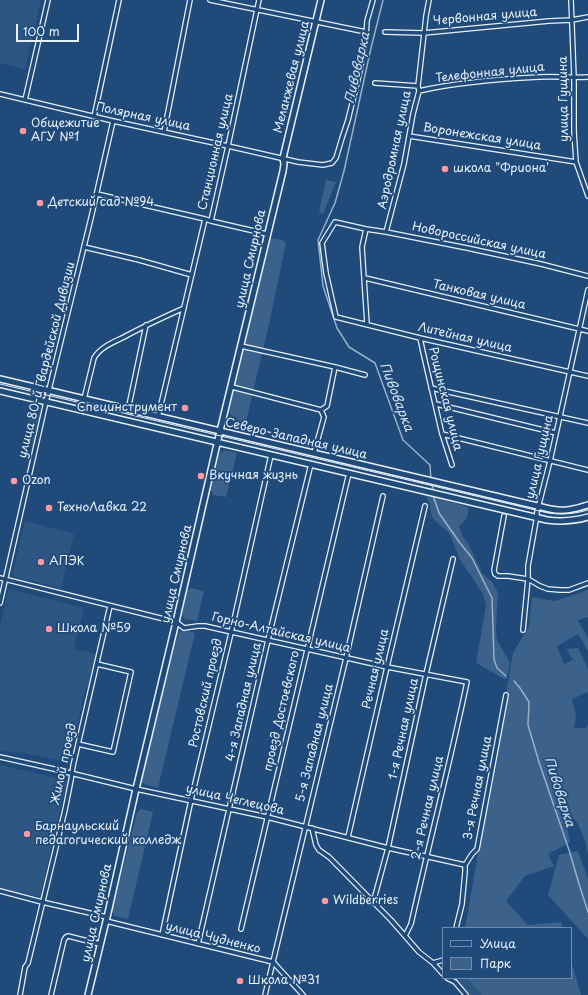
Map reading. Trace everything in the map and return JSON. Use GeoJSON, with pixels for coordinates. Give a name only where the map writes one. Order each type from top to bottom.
{"type":"FeatureCollection","features":[{"type":"Feature","properties":{"kind":"main road","name":"Меланжевая улица"},"geometry":{"type":"LineString","coordinates":[[283,158],[321,0]]}},
{"type":"Feature","properties":{"kind":"main road","name":"улица Смирнова"},"geometry":{"type":"LineString","coordinates":[[88,995],[220,431],[232,387],[283,171],[283,158]]}},
{"type":"Feature","properties":{"kind":"main road","name":"Северо-Западная улица"},"geometry":{"type":"LineString","coordinates":[[0,379],[556,511],[572,510],[588,505]]}},
{"type":"Feature","properties":{"kind":"main road","name":"Северо-Западная улица"},"geometry":{"type":"LineString","coordinates":[[0,391],[558,522],[575,521],[588,517]]}},
{"type":"Feature","properties":{"kind":"street"},"geometry":{"type":"LineString","coordinates":[[25,100],[48,0]]}},
{"type":"Feature","properties":{"kind":"street"},"geometry":{"type":"LineString","coordinates":[[94,116],[119,0]]}},
{"type":"Feature","properties":{"kind":"street"},"geometry":{"type":"LineString","coordinates":[[164,132],[190,0]]}},
{"type":"Feature","properties":{"kind":"street"},"geometry":{"type":"LineString","coordinates":[[210,0],[366,32]]}},
{"type":"Feature","properties":{"kind":"street","name":"Станционная улица"},"geometry":{"type":"LineString","coordinates":[[158,417],[205,219],[211,221],[259,0]]}},
{"type":"Feature","properties":{"kind":"street","name":"Полярная улица"},"geometry":{"type":"LineString","coordinates":[[0,94],[298,162],[323,165],[332,163],[336,158],[348,120],[360,71],[366,37],[367,21],[373,0]]}},
{"type":"Feature","properties":{"kind":"street","name":"Аэродромная улица"},"geometry":{"type":"LineString","coordinates":[[386,232],[404,164],[413,114],[419,92],[418,86],[429,0]]}},
{"type":"Feature","properties":{"kind":"street","name":"улица Гущина"},"geometry":{"type":"LineString","coordinates":[[571,0],[576,162],[588,196]]}},
{"type":"Feature","properties":{"kind":"street","name":"Червонная улица"},"geometry":{"type":"LineString","coordinates":[[385,32],[424,33],[588,18]]}},
{"type":"Feature","properties":{"kind":"street","name":"Телефонная улица"},"geometry":{"type":"LineString","coordinates":[[419,92],[441,86],[492,81],[539,77],[588,77]]}},
{"type":"Feature","properties":{"kind":"street"},"geometry":{"type":"LineString","coordinates":[[375,83],[418,86]]}},
{"type":"Feature","properties":{"kind":"street","name":"улица 80-й Гвардейской Дивизии"},"geometry":{"type":"LineString","coordinates":[[0,603],[113,121]]}},
{"type":"Feature","properties":{"kind":"street","name":"Воронежская улица"},"geometry":{"type":"LineString","coordinates":[[409,136],[576,162]]}},
{"type":"Feature","properties":{"kind":"street"},"geometry":{"type":"LineString","coordinates":[[97,194],[205,219]]}},
{"type":"Feature","properties":{"kind":"street"},"geometry":{"type":"LineString","coordinates":[[211,221],[267,234]]}},
{"type":"Feature","properties":{"kind":"street","name":"Литейная улица"},"geometry":{"type":"LineString","coordinates":[[366,229],[336,222],[322,243],[326,273],[336,317],[420,338],[588,376]]}},
{"type":"Feature","properties":{"kind":"street"},"geometry":{"type":"LineString","coordinates":[[366,229],[362,247],[367,324]]}},
{"type":"Feature","properties":{"kind":"street","name":"Новороссийская улица"},"geometry":{"type":"LineString","coordinates":[[366,229],[533,263],[588,276]]}},
{"type":"Feature","properties":{"kind":"street"},"geometry":{"type":"LineString","coordinates":[[84,247],[192,275]]}},
{"type":"Feature","properties":{"kind":"street","name":"Танковая улица"},"geometry":{"type":"LineString","coordinates":[[365,278],[588,331]]}},
{"type":"Feature","properties":{"kind":"street","name":"улица Гущина"},"geometry":{"type":"LineString","coordinates":[[522,630],[528,579],[528,566],[538,506],[550,461],[588,290]]}},
{"type":"Feature","properties":{"kind":"street"},"geometry":{"type":"LineString","coordinates":[[84,399],[96,354],[110,344],[146,325],[184,308]]}},
{"type":"Feature","properties":{"kind":"street"},"geometry":{"type":"LineString","coordinates":[[128,410],[146,325]]}},
{"type":"Feature","properties":{"kind":"street","name":"Рощинская улица"},"geometry":{"type":"LineString","coordinates":[[420,338],[442,434],[452,465]]}},
{"type":"Feature","properties":{"kind":"street"},"geometry":{"type":"LineString","coordinates":[[241,346],[365,375]]}},
{"type":"Feature","properties":{"kind":"street"},"geometry":{"type":"LineString","coordinates":[[321,410],[326,406],[335,367]]}},
{"type":"Feature","properties":{"kind":"street"},"geometry":{"type":"LineString","coordinates":[[232,387],[321,410]]}},
{"type":"Feature","properties":{"kind":"street"},"geometry":{"type":"LineString","coordinates":[[431,388],[588,423]]}},
{"type":"Feature","properties":{"kind":"street"},"geometry":{"type":"LineString","coordinates":[[436,404],[556,433]]}},
{"type":"Feature","properties":{"kind":"street"},"geometry":{"type":"LineString","coordinates":[[314,453],[324,417],[321,410]]}},
{"type":"Feature","properties":{"kind":"street"},"geometry":{"type":"LineString","coordinates":[[442,434],[588,470]]}},
{"type":"Feature","properties":{"kind":"street","name":"Ростовский проезд"},"geometry":{"type":"LineString","coordinates":[[162,936],[191,800],[231,633],[271,455]]}},
{"type":"Feature","properties":{"kind":"street","name":"4-я Западная улица"},"geometry":{"type":"LineString","coordinates":[[198,944],[268,640],[311,464]]}},
{"type":"Feature","properties":{"kind":"street","name":"проезд Достоевского"},"geometry":{"type":"LineString","coordinates":[[241,929],[349,473]]}},
{"type":"Feature","properties":{"kind":"street","name":"5-я Западная улица"},"geometry":{"type":"LineString","coordinates":[[265,995],[346,658],[383,496]]}},
{"type":"Feature","properties":{"kind":"street","name":"Речная улица"},"geometry":{"type":"LineString","coordinates":[[348,837],[426,506]]}},
{"type":"Feature","properties":{"kind":"street"},"geometry":{"type":"LineString","coordinates":[[504,516],[494,570],[498,576],[528,579],[548,589],[560,590],[569,590],[588,583]]}},
{"type":"Feature","properties":{"kind":"street","name":"1-я Речная улица"},"geometry":{"type":"LineString","coordinates":[[373,903],[388,848],[453,559]]}},
{"type":"Feature","properties":{"kind":"street","name":"Горно-Алтайская улица"},"geometry":{"type":"LineString","coordinates":[[0,578],[176,622],[184,628],[205,626],[387,667],[467,682]]}},
{"type":"Feature","properties":{"kind":"street","name":"Жилой проезд"},"geometry":{"type":"LineString","coordinates":[[20,995],[24,971],[28,963],[65,810],[78,744],[110,606]]}},
{"type":"Feature","properties":{"kind":"street"},"geometry":{"type":"LineString","coordinates":[[78,744],[113,752],[131,672],[97,664]]}},
{"type":"Feature","properties":{"kind":"street","name":"2-я Речная улица"},"geometry":{"type":"LineString","coordinates":[[405,936],[411,924],[458,727],[467,682]]}},
{"type":"Feature","properties":{"kind":"street","name":"3-я Речная улица"},"geometry":{"type":"LineString","coordinates":[[464,865],[477,849],[506,695]]}},
{"type":"Feature","properties":{"kind":"street","name":"улица Чеглецова"},"geometry":{"type":"LineString","coordinates":[[0,757],[136,789],[267,816],[388,848],[464,865]]}},
{"type":"Feature","properties":{"kind":"street"},"geometry":{"type":"LineString","coordinates":[[312,828],[316,845],[319,850],[329,857],[419,952],[433,963],[442,973]]}},
{"type":"Feature","properties":{"kind":"street"},"geometry":{"type":"LineString","coordinates":[[456,927],[462,904],[465,872],[464,865]]}},
{"type":"Feature","properties":{"kind":"street","name":"улица Чудненко"},"geometry":{"type":"LineString","coordinates":[[0,891],[106,919],[162,936],[273,962],[303,995]]}},
{"type":"Feature","properties":{"kind":"street"},"geometry":{"type":"LineString","coordinates":[[51,995],[66,937],[68,936],[100,944]]}},
{"type":"Feature","properties":{"kind":"street"},"geometry":{"type":"LineString","coordinates":[[433,963],[442,960]]}},
{"type":"Feature","properties":{"kind":"street"},"geometry":{"type":"LineString","coordinates":[[449,979],[455,982],[466,995]]}},
{"type":"Feature","properties":{"kind":"shaded area"},"geometry":{"type":"Polygon","coordinates":[[[0,0],[41,0],[25,69],[0,63],[0,0]]]}},
{"type":"Feature","properties":{"kind":"shaded area"},"geometry":{"type":"Polygon","coordinates":[[[32,406],[42,409],[33,447],[23,445],[32,406]]]}},
{"type":"Feature","properties":{"kind":"shaded area","name":"АПЭК"},"geometry":{"type":"Polygon","coordinates":[[[25,521],[74,534],[61,588],[12,576],[25,521]]]}},
{"type":"Feature","properties":{"kind":"shaded area"},"geometry":{"type":"Polygon","coordinates":[[[9,589],[84,608],[74,649],[96,654],[88,687],[85,690],[77,726],[74,725],[67,762],[15,751],[15,753],[0,750],[0,626],[9,589]]]}},
{"type":"Feature","properties":{"kind":"shaded area","name":"Барнаульский педагогический колледж"},"geometry":{"type":"Polygon","coordinates":[[[0,765],[67,780],[40,897],[0,888],[0,765]]]}},
{"type":"Feature","properties":{"kind":"shaded area"},"geometry":{"type":"Polygon","coordinates":[[[456,979],[471,979],[487,995],[470,995],[456,979]]]}},
{"type":"Feature","properties":{"kind":"green space"},"geometry":{"type":"Polygon","coordinates":[[[326,180],[336,182],[323,214],[319,212],[326,180]]]}},
{"type":"Feature","properties":{"kind":"green space"},"geometry":{"type":"Polygon","coordinates":[[[272,238],[283,240],[286,243],[268,329],[244,430],[234,428],[237,418],[232,416],[229,412],[269,241],[272,238]]]}},
{"type":"Feature","properties":{"kind":"green space"},"geometry":{"type":"Polygon","coordinates":[[[224,450],[237,453],[226,497],[214,495],[210,490],[220,453],[224,450]]]}},
{"type":"Feature","properties":{"kind":"green space"},"geometry":{"type":"Polygon","coordinates":[[[426,496],[468,507],[466,518],[459,526],[463,537],[468,543],[482,573],[492,582],[498,593],[496,630],[497,640],[510,663],[506,680],[476,663],[486,606],[484,596],[460,560],[450,534],[432,517],[429,502],[426,496]]]}},
{"type":"Feature","properties":{"kind":"green space"},"geometry":{"type":"Polygon","coordinates":[[[191,588],[204,591],[197,621],[185,619],[182,615],[187,591],[191,588]]]}},
{"type":"Feature","properties":{"kind":"green space"},"geometry":{"type":"Polygon","coordinates":[[[588,590],[588,617],[578,620],[588,638],[588,651],[578,634],[557,646],[564,664],[573,660],[566,649],[578,648],[588,669],[588,692],[572,699],[576,715],[574,728],[585,728],[588,725],[588,856],[586,843],[577,822],[563,808],[570,842],[548,854],[554,866],[525,876],[506,901],[528,925],[561,922],[563,927],[465,927],[513,653],[529,626],[532,597],[555,601],[588,590]]]}},
{"type":"Feature","properties":{"kind":"green space"},"geometry":{"type":"Polygon","coordinates":[[[182,630],[195,633],[158,788],[144,784],[140,780],[178,634],[182,630]]]}},
{"type":"Feature","properties":{"kind":"green space"},"geometry":{"type":"Polygon","coordinates":[[[141,809],[153,812],[128,919],[115,916],[112,912],[137,813],[141,809]]]}},
{"type":"Feature","properties":{"kind":"green space"},"geometry":{"type":"Polygon","coordinates":[[[578,851],[588,879],[588,939],[548,895],[559,855],[578,851]]]}},
{"type":"Feature","properties":{"kind":"green space"},"geometry":{"type":"Polygon","coordinates":[[[572,964],[581,995],[482,995],[468,979],[572,979],[572,964]]]}},
{"type":"Feature","properties":{"kind":"waterway","name":"Пивоварка"},"geometry":{"type":"LineString","coordinates":[[383,0],[344,171],[335,203],[318,240],[323,286],[337,328],[349,347],[375,363],[403,440],[430,465],[431,480]]}},
{"type":"Feature","properties":{"kind":"waterway","name":"Пивоварка"},"geometry":{"type":"LineString","coordinates":[[432,483],[433,492]]}},
{"type":"Feature","properties":{"kind":"waterway","name":"Пивоварка"},"geometry":{"type":"LineString","coordinates":[[433,495],[439,513],[472,558],[492,598],[494,659],[497,668],[506,676]]}},
{"type":"Feature","properties":{"kind":"waterway","name":"Пивоварка"},"geometry":{"type":"LineString","coordinates":[[514,681],[529,702],[528,725],[588,912]]}},
{"type":"Feature","properties":{"kind":"tram line"},"geometry":{"type":"LineString","coordinates":[[0,384],[548,513],[568,514],[588,510]]}},
{"type":"Feature","properties":{"kind":"place","name":"Общежитие АГУ №1"},"geometry":{"type":"Point","coordinates":[23,131]}},
{"type":"Feature","properties":{"kind":"place","name":"школа \"Фриона'"},"geometry":{"type":"Point","coordinates":[445,169]}},
{"type":"Feature","properties":{"kind":"place","name":"Детский сад №94"},"geometry":{"type":"Point","coordinates":[40,203]}},
{"type":"Feature","properties":{"kind":"place","name":"Специнструмент"},"geometry":{"type":"Point","coordinates":[185,408]}},
{"type":"Feature","properties":{"kind":"place","name":"Вкучная жизнь"},"geometry":{"type":"Point","coordinates":[201,476]}},
{"type":"Feature","properties":{"kind":"place","name":"Ozon"},"geometry":{"type":"Point","coordinates":[14,481]}},
{"type":"Feature","properties":{"kind":"place","name":"ТехноЛавка 22"},"geometry":{"type":"Point","coordinates":[49,508]}},
{"type":"Feature","properties":{"kind":"place","name":"АПЭК"},"geometry":{"type":"Point","coordinates":[41,562]}},
{"type":"Feature","properties":{"kind":"place","name":"Школа №59"},"geometry":{"type":"Point","coordinates":[49,629]}},
{"type":"Feature","properties":{"kind":"place","name":"Барнаульский педагогический колледж"},"geometry":{"type":"Point","coordinates":[27,834]}},
{"type":"Feature","properties":{"kind":"place","name":"Wildberries"},"geometry":{"type":"Point","coordinates":[325,901]}},
{"type":"Feature","properties":{"kind":"place","name":"Школа №31"},"geometry":{"type":"Point","coordinates":[240,981]}}]}
